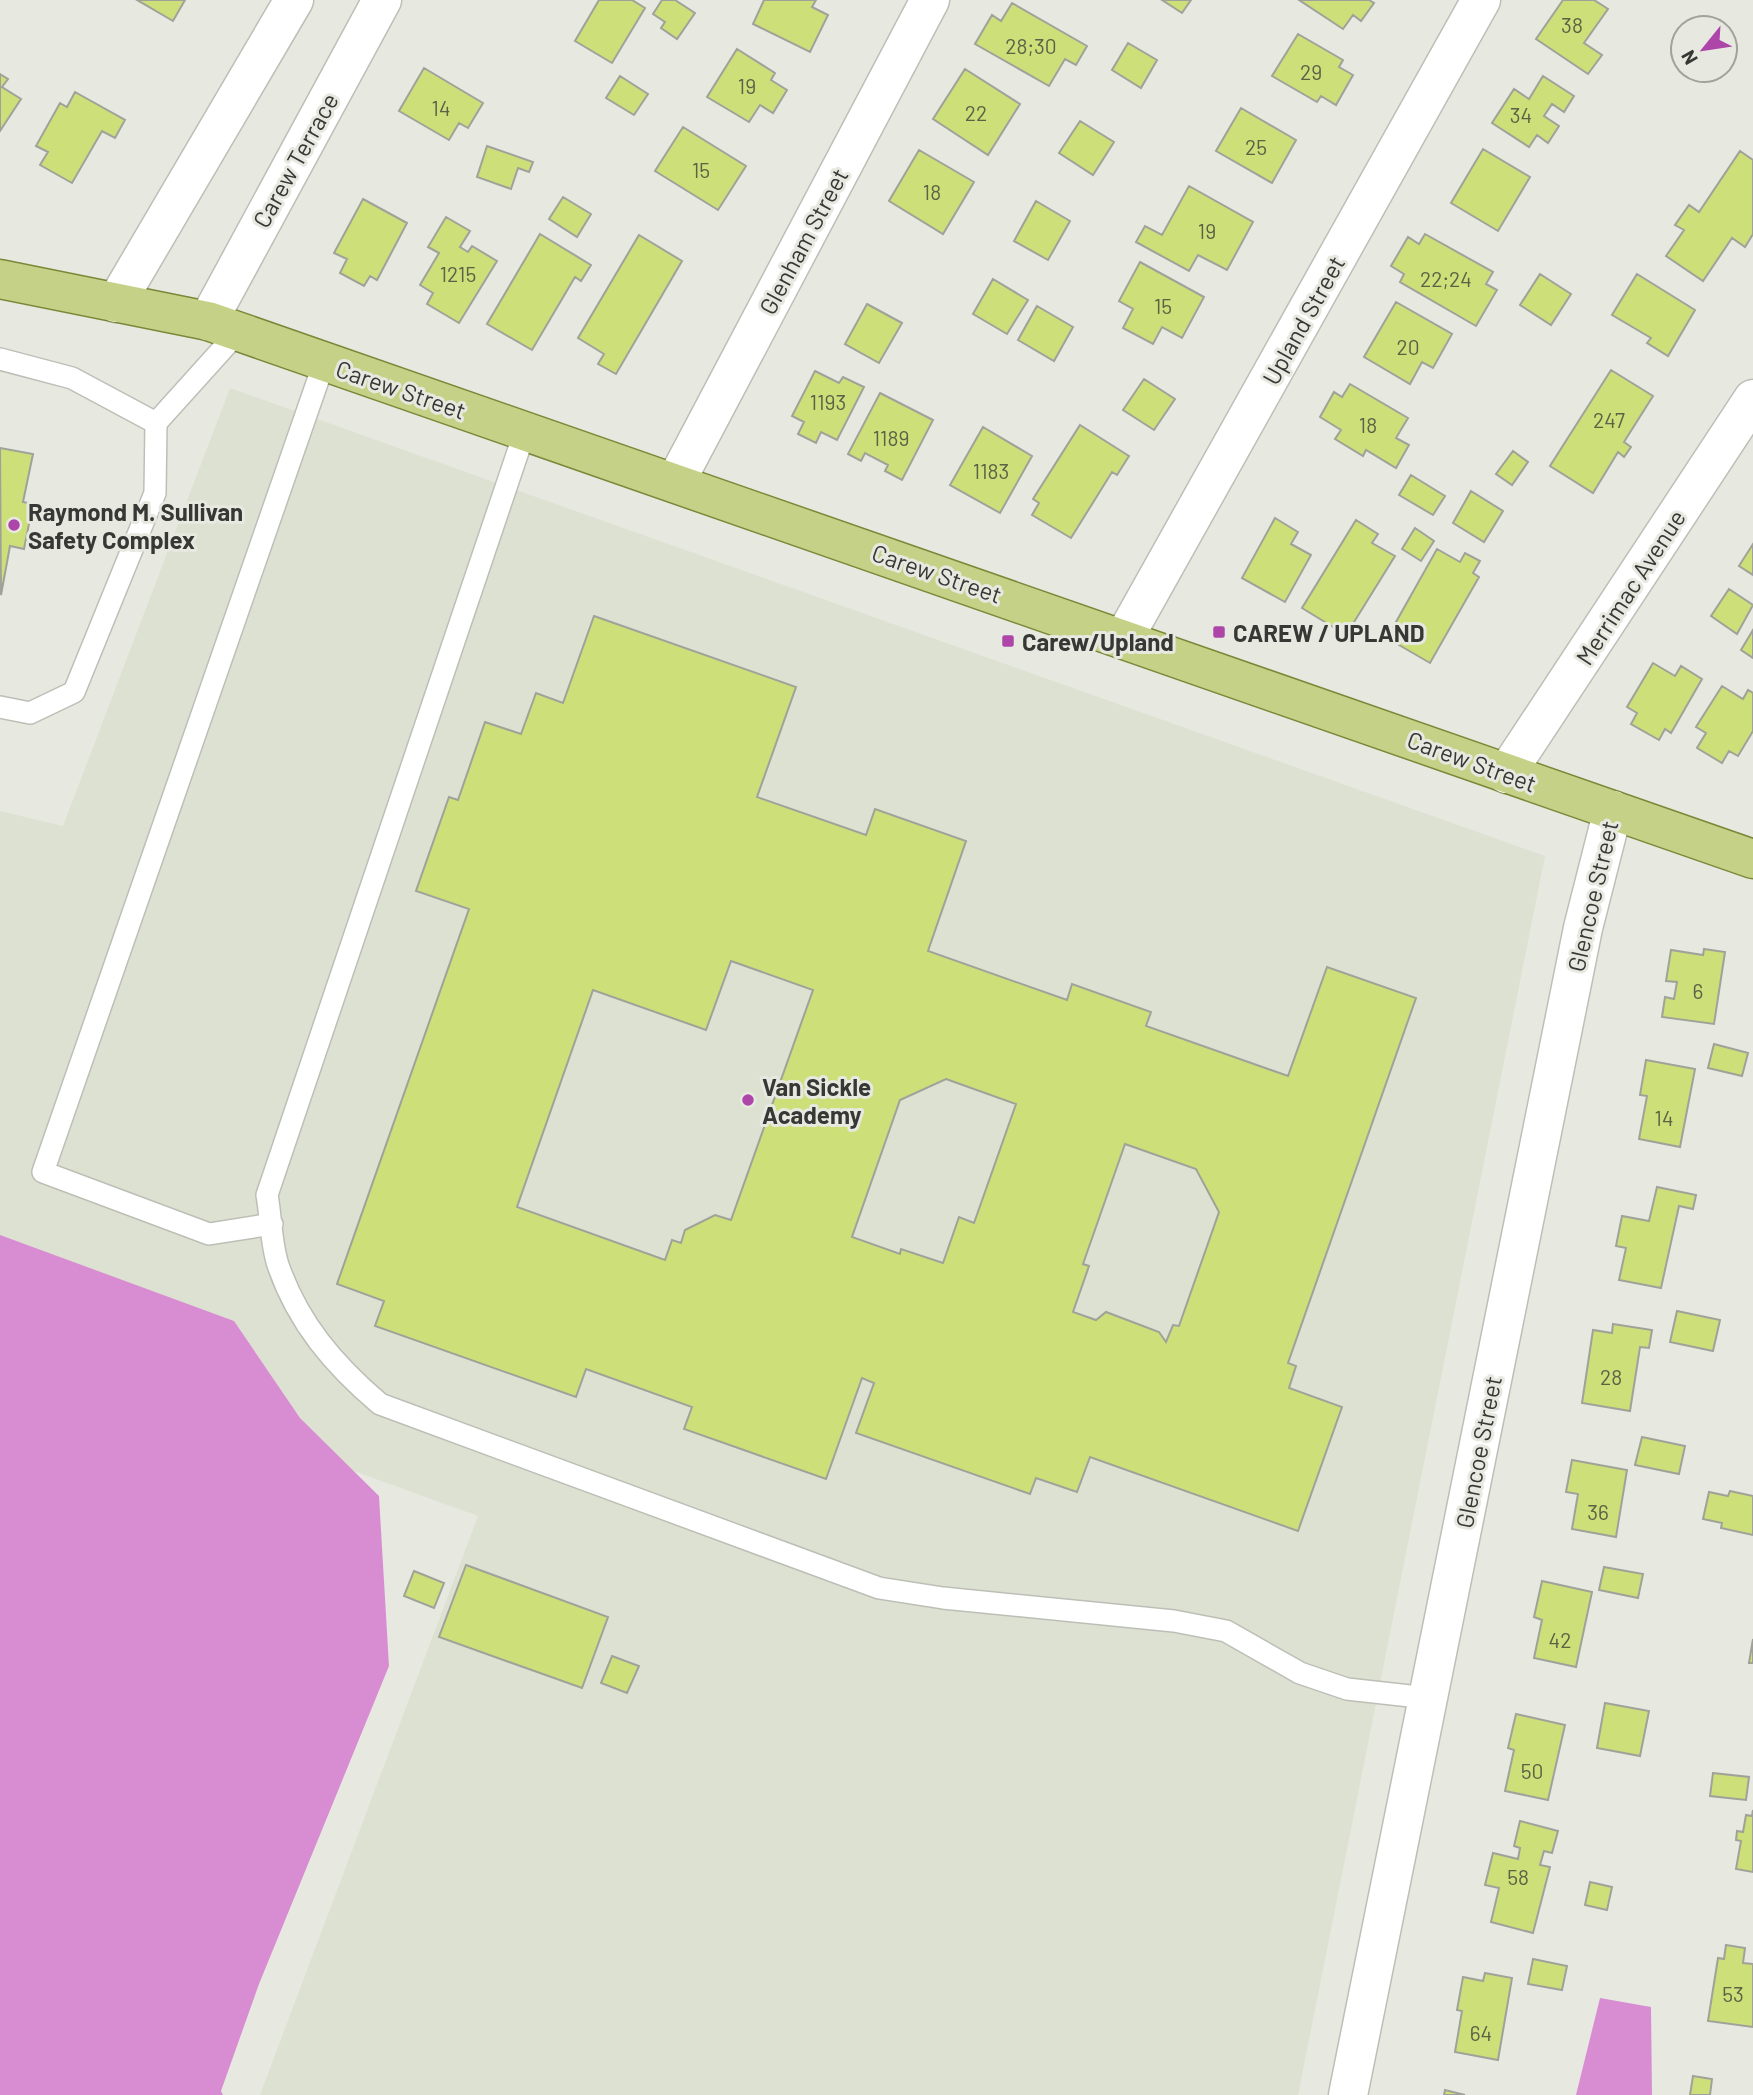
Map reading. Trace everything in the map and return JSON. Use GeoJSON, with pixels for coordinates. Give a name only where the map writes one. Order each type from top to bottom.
{"type":"FeatureCollection","features":[{"type":"Feature","properties":{"kind":"main road","name":"Carew Street"},"geometry":{"type":"LineString","coordinates":[[0,251],[116,303]]}},
{"type":"Feature","properties":{"kind":"main road","name":"Carew Street"},"geometry":{"type":"LineString","coordinates":[[0,279],[223,326],[1753,859]]}},
{"type":"Feature","properties":{"kind":"street"},"geometry":{"type":"LineString","coordinates":[[116,303],[295,0]]}},
{"type":"Feature","properties":{"kind":"street","name":"Carew Terrace"},"geometry":{"type":"LineString","coordinates":[[223,326],[382,0]]}},
{"type":"Feature","properties":{"kind":"street","name":"Glenham Street"},"geometry":{"type":"LineString","coordinates":[[675,482],[930,0]]}},
{"type":"Feature","properties":{"kind":"street","name":"Upland Street"},"geometry":{"type":"LineString","coordinates":[[1124,638],[1481,0]]}},
{"type":"Feature","properties":{"kind":"street","name":"Merrimac Avenue"},"geometry":{"type":"LineString","coordinates":[[1506,774],[1753,399]]}},
{"type":"Feature","properties":{"kind":"street","name":"Glencoe Street"},"geometry":{"type":"LineString","coordinates":[[1348,2095],[1583,928],[1613,810]]}},
{"type":"Feature","properties":{"kind":"lane"},"geometry":{"type":"LineString","coordinates":[[0,707],[30,713],[74,691],[155,493],[156,424],[223,326]]}},
{"type":"Feature","properties":{"kind":"lane"},"geometry":{"type":"LineString","coordinates":[[0,359],[72,378],[156,424]]}},
{"type":"Feature","properties":{"kind":"lane"},"geometry":{"type":"LineString","coordinates":[[272,1224],[209,1234],[43,1172],[324,363]]}},
{"type":"Feature","properties":{"kind":"lane"},"geometry":{"type":"LineString","coordinates":[[525,430],[277,1158],[267,1195],[277,1263],[301,1319],[344,1374],[380,1405],[879,1588],[943,1598],[1174,1621],[1226,1631],[1300,1673],[1347,1689],[1428,1698]]}},
{"type":"Feature","properties":{"kind":"shaded area","name":"Van Sickle Academy"},"geometry":{"type":"Polygon","coordinates":[[[230,388],[1545,856],[1298,2095],[260,2095],[478,1516],[0,1343],[0,811],[63,826],[230,388]]]}},
{"type":"Feature","properties":{"kind":"shaded area"},"geometry":{"type":"Polygon","coordinates":[[[0,1235],[234,1321],[300,1418],[379,1496],[389,1666],[259,1984],[221,2091],[223,2095],[0,2095],[0,1235]]]}},
{"type":"Feature","properties":{"kind":"shaded area"},"geometry":{"type":"Polygon","coordinates":[[[1600,1998],[1651,2007],[1652,2095],[1576,2095],[1600,1998]]]}},
{"type":"Feature","properties":{"kind":"building"},"geometry":{"type":"Polygon","coordinates":[[[137,0],[185,0],[173,21],[137,0]]]}},
{"type":"Feature","properties":{"kind":"building"},"geometry":{"type":"Polygon","coordinates":[[[599,0],[632,0],[645,8],[612,63],[575,41],[599,0]]]}},
{"type":"Feature","properties":{"kind":"building"},"geometry":{"type":"Polygon","coordinates":[[[662,0],[675,0],[695,13],[677,39],[661,28],[665,22],[653,14],[662,0]]]}},
{"type":"Feature","properties":{"kind":"building"},"geometry":{"type":"Polygon","coordinates":[[[764,0],[816,0],[812,7],[828,15],[810,52],[753,24],[764,0]]]}},
{"type":"Feature","properties":{"kind":"building"},"geometry":{"type":"Polygon","coordinates":[[[1162,0],[1191,0],[1182,13],[1162,0]]]}},
{"type":"Feature","properties":{"kind":"building"},"geometry":{"type":"Polygon","coordinates":[[[1299,0],[1369,0],[1374,3],[1361,21],[1353,15],[1343,29],[1299,0]]]}},
{"type":"Feature","properties":{"kind":"building"},"geometry":{"type":"Polygon","coordinates":[[[1563,0],[1594,0],[1608,9],[1584,43],[1602,55],[1588,74],[1536,39],[1563,0]]]}},
{"type":"Feature","properties":{"kind":"building"},"geometry":{"type":"Polygon","coordinates":[[[1012,3],[1087,46],[1076,65],[1065,59],[1049,86],[975,44],[992,15],[1001,21],[1012,3]]]}},
{"type":"Feature","properties":{"kind":"building"},"geometry":{"type":"Polygon","coordinates":[[[1298,34],[1343,60],[1339,67],[1353,75],[1336,105],[1321,96],[1317,102],[1272,76],[1298,34]]]}},
{"type":"Feature","properties":{"kind":"building"},"geometry":{"type":"Polygon","coordinates":[[[1128,43],[1157,60],[1141,88],[1112,70],[1128,43]]]}},
{"type":"Feature","properties":{"kind":"building"},"geometry":{"type":"Polygon","coordinates":[[[737,49],[775,73],[771,80],[787,90],[773,113],[760,105],[749,122],[707,97],[737,49]]]}},
{"type":"Feature","properties":{"kind":"building"},"geometry":{"type":"Polygon","coordinates":[[[424,68],[483,103],[468,128],[459,123],[449,140],[399,111],[424,68]]]}},
{"type":"Feature","properties":{"kind":"building"},"geometry":{"type":"Polygon","coordinates":[[[965,69],[1020,104],[988,155],[933,119],[965,69]]]}},
{"type":"Feature","properties":{"kind":"building"},"geometry":{"type":"Polygon","coordinates":[[[0,74],[8,79],[2,87],[21,99],[0,131],[0,74]]]}},
{"type":"Feature","properties":{"kind":"building"},"geometry":{"type":"Polygon","coordinates":[[[620,76],[648,94],[634,115],[606,98],[620,76]]]}},
{"type":"Feature","properties":{"kind":"building"},"geometry":{"type":"Polygon","coordinates":[[[1543,76],[1574,96],[1564,112],[1552,104],[1544,116],[1559,126],[1548,143],[1537,135],[1529,147],[1492,123],[1514,89],[1529,99],[1543,76]]]}},
{"type":"Feature","properties":{"kind":"building"},"geometry":{"type":"Polygon","coordinates":[[[75,92],[125,120],[115,138],[102,131],[72,183],[40,165],[48,152],[36,146],[60,103],[67,107],[75,92]]]}},
{"type":"Feature","properties":{"kind":"building"},"geometry":{"type":"Polygon","coordinates":[[[1241,108],[1296,140],[1272,183],[1216,151],[1241,108]]]}},
{"type":"Feature","properties":{"kind":"building"},"geometry":{"type":"Polygon","coordinates":[[[1080,121],[1114,142],[1093,175],[1059,153],[1080,121]]]}},
{"type":"Feature","properties":{"kind":"building"},"geometry":{"type":"Polygon","coordinates":[[[683,127],[746,166],[718,210],[655,171],[683,127]]]}},
{"type":"Feature","properties":{"kind":"building"},"geometry":{"type":"Polygon","coordinates":[[[487,146],[533,162],[529,172],[518,168],[511,189],[477,177],[487,146]]]}},
{"type":"Feature","properties":{"kind":"building"},"geometry":{"type":"Polygon","coordinates":[[[1483,149],[1530,177],[1498,231],[1451,203],[1483,149]]]}},
{"type":"Feature","properties":{"kind":"building"},"geometry":{"type":"Polygon","coordinates":[[[919,150],[974,182],[943,234],[889,201],[919,150]]]}},
{"type":"Feature","properties":{"kind":"building"},"geometry":{"type":"Polygon","coordinates":[[[1740,151],[1753,160],[1753,234],[1745,247],[1732,238],[1703,281],[1666,256],[1684,230],[1675,225],[1689,205],[1699,212],[1740,151]]]}},
{"type":"Feature","properties":{"kind":"building"},"geometry":{"type":"Polygon","coordinates":[[[1189,186],[1253,222],[1227,270],[1198,255],[1189,271],[1136,242],[1145,226],[1162,235],[1189,186]]]}},
{"type":"Feature","properties":{"kind":"building"},"geometry":{"type":"Polygon","coordinates":[[[563,197],[591,214],[577,237],[549,219],[563,197]]]}},
{"type":"Feature","properties":{"kind":"building"},"geometry":{"type":"Polygon","coordinates":[[[363,199],[407,223],[377,280],[370,276],[364,286],[340,273],[347,259],[334,253],[363,199]]]}},
{"type":"Feature","properties":{"kind":"building"},"geometry":{"type":"Polygon","coordinates":[[[1036,201],[1070,221],[1048,260],[1014,241],[1036,201]]]}},
{"type":"Feature","properties":{"kind":"building"},"geometry":{"type":"Polygon","coordinates":[[[446,217],[470,231],[460,247],[468,252],[472,246],[497,261],[459,323],[427,304],[433,293],[420,285],[439,253],[428,247],[446,217]]]}},
{"type":"Feature","properties":{"kind":"building"},"geometry":{"type":"Polygon","coordinates":[[[540,234],[591,265],[581,281],[575,277],[532,350],[487,324],[540,234]]]}},
{"type":"Feature","properties":{"kind":"building"},"geometry":{"type":"Polygon","coordinates":[[[1425,234],[1493,272],[1486,284],[1497,290],[1476,326],[1400,282],[1404,274],[1391,266],[1408,237],[1419,244],[1425,234]]]}},
{"type":"Feature","properties":{"kind":"building"},"geometry":{"type":"Polygon","coordinates":[[[639,235],[682,261],[616,374],[598,364],[604,354],[578,338],[639,235]]]}},
{"type":"Feature","properties":{"kind":"building"},"geometry":{"type":"Polygon","coordinates":[[[1140,262],[1204,297],[1182,338],[1162,327],[1153,344],[1123,328],[1133,309],[1119,301],[1140,262]]]}},
{"type":"Feature","properties":{"kind":"building"},"geometry":{"type":"Polygon","coordinates":[[[1540,274],[1571,294],[1551,325],[1520,305],[1540,274]]]}},
{"type":"Feature","properties":{"kind":"building"},"geometry":{"type":"Polygon","coordinates":[[[1637,274],[1695,310],[1668,356],[1647,343],[1651,338],[1612,315],[1637,274]]]}},
{"type":"Feature","properties":{"kind":"building"},"geometry":{"type":"Polygon","coordinates":[[[993,279],[1028,300],[1007,334],[973,314],[993,279]]]}},
{"type":"Feature","properties":{"kind":"building"},"geometry":{"type":"Polygon","coordinates":[[[1396,302],[1452,334],[1433,368],[1422,362],[1410,384],[1364,357],[1396,302]]]}},
{"type":"Feature","properties":{"kind":"building"},"geometry":{"type":"Polygon","coordinates":[[[867,304],[902,323],[879,363],[845,344],[867,304]]]}},
{"type":"Feature","properties":{"kind":"building"},"geometry":{"type":"Polygon","coordinates":[[[1037,306],[1073,327],[1054,361],[1018,340],[1037,306]]]}},
{"type":"Feature","properties":{"kind":"building"},"geometry":{"type":"Polygon","coordinates":[[[1611,370],[1653,396],[1624,442],[1631,447],[1624,457],[1618,452],[1593,493],[1550,466],[1611,370]]]}},
{"type":"Feature","properties":{"kind":"building"},"geometry":{"type":"Polygon","coordinates":[[[815,371],[839,383],[843,377],[864,387],[837,440],[821,432],[816,443],[798,434],[804,422],[792,416],[815,371]]]}},
{"type":"Feature","properties":{"kind":"building"},"geometry":{"type":"Polygon","coordinates":[[[1144,379],[1175,399],[1154,430],[1123,410],[1144,379]]]}},
{"type":"Feature","properties":{"kind":"building"},"geometry":{"type":"Polygon","coordinates":[[[1350,384],[1408,418],[1396,438],[1409,445],[1396,468],[1366,450],[1363,456],[1335,439],[1341,430],[1320,417],[1334,392],[1342,397],[1350,384]]]}},
{"type":"Feature","properties":{"kind":"building"},"geometry":{"type":"Polygon","coordinates":[[[880,393],[933,420],[902,480],[885,471],[888,465],[865,453],[861,461],[848,454],[880,393]]]}},
{"type":"Feature","properties":{"kind":"building"},"geometry":{"type":"Polygon","coordinates":[[[1080,425],[1129,456],[1117,475],[1112,472],[1071,538],[1032,515],[1039,503],[1033,499],[1080,425]]]}},
{"type":"Feature","properties":{"kind":"building"},"geometry":{"type":"Polygon","coordinates":[[[983,427],[1032,456],[1000,513],[950,485],[983,427]]]}},
{"type":"Feature","properties":{"kind":"building","name":"Raymond M. Sullivan Safety Complex"},"geometry":{"type":"Polygon","coordinates":[[[0,448],[33,454],[23,502],[33,504],[24,549],[10,546],[1,595],[0,448]]]}},
{"type":"Feature","properties":{"kind":"building"},"geometry":{"type":"Polygon","coordinates":[[[1513,451],[1528,462],[1512,485],[1496,474],[1513,451]]]}},
{"type":"Feature","properties":{"kind":"building"},"geometry":{"type":"Polygon","coordinates":[[[1411,475],[1445,496],[1433,515],[1399,495],[1411,475]]]}},
{"type":"Feature","properties":{"kind":"building"},"geometry":{"type":"Polygon","coordinates":[[[1471,491],[1503,511],[1484,542],[1453,523],[1471,491]]]}},
{"type":"Feature","properties":{"kind":"building"},"geometry":{"type":"Polygon","coordinates":[[[1275,518],[1298,532],[1291,544],[1311,555],[1285,602],[1242,578],[1275,518]]]}},
{"type":"Feature","properties":{"kind":"building"},"geometry":{"type":"Polygon","coordinates":[[[1356,520],[1378,534],[1372,543],[1395,556],[1346,635],[1302,608],[1356,520]]]}},
{"type":"Feature","properties":{"kind":"building"},"geometry":{"type":"Polygon","coordinates":[[[1415,528],[1434,541],[1421,561],[1402,549],[1415,528]]]}},
{"type":"Feature","properties":{"kind":"building"},"geometry":{"type":"Polygon","coordinates":[[[1753,544],[1753,575],[1739,566],[1753,544]]]}},
{"type":"Feature","properties":{"kind":"building"},"geometry":{"type":"Polygon","coordinates":[[[1437,549],[1460,562],[1465,553],[1480,561],[1473,573],[1479,577],[1430,663],[1387,638],[1437,549]]]}},
{"type":"Feature","properties":{"kind":"building"},"geometry":{"type":"Polygon","coordinates":[[[1729,589],[1753,605],[1737,634],[1711,616],[1729,589]]]}},
{"type":"Feature","properties":{"kind":"building"},"geometry":{"type":"Polygon","coordinates":[[[594,616],[796,687],[757,797],[866,835],[875,809],[966,841],[928,951],[1067,1000],[1072,984],[1151,1012],[1146,1026],[1288,1076],[1327,967],[1416,998],[1288,1363],[1296,1366],[1289,1388],[1342,1407],[1298,1531],[1090,1457],[1077,1492],[1036,1478],[1030,1494],[856,1433],[874,1383],[862,1378],[826,1479],[684,1429],[692,1407],[586,1369],[576,1397],[375,1326],[384,1301],[337,1284],[469,909],[416,891],[449,797],[458,800],[485,722],[521,734],[536,693],[563,703],[594,616]],[[731,961],[706,1030],[593,990],[517,1207],[665,1260],[672,1240],[681,1243],[685,1230],[715,1215],[731,1220],[813,990],[731,961]],[[946,1079],[900,1100],[852,1237],[900,1254],[901,1249],[943,1263],[959,1217],[974,1223],[1016,1104],[946,1079]],[[1125,1144],[1083,1264],[1089,1266],[1073,1312],[1096,1320],[1106,1312],[1159,1332],[1166,1342],[1173,1325],[1179,1326],[1219,1212],[1196,1169],[1125,1144]]]}},
{"type":"Feature","properties":{"kind":"building"},"geometry":{"type":"Polygon","coordinates":[[[1753,630],[1753,658],[1741,650],[1753,630]]]}},
{"type":"Feature","properties":{"kind":"building"},"geometry":{"type":"Polygon","coordinates":[[[1653,663],[1675,676],[1681,666],[1702,679],[1671,733],[1665,729],[1659,740],[1631,724],[1637,713],[1627,707],[1653,663]]]}},
{"type":"Feature","properties":{"kind":"building"},"geometry":{"type":"Polygon","coordinates":[[[1722,686],[1743,699],[1748,690],[1753,693],[1753,731],[1738,756],[1729,751],[1722,763],[1697,748],[1706,733],[1696,727],[1722,686]]]}},
{"type":"Feature","properties":{"kind":"building"},"geometry":{"type":"Polygon","coordinates":[[[1704,949],[1725,952],[1714,1024],[1662,1017],[1665,997],[1674,999],[1677,982],[1666,981],[1671,950],[1703,955],[1704,949]]]}},
{"type":"Feature","properties":{"kind":"building"},"geometry":{"type":"Polygon","coordinates":[[[1714,1044],[1748,1053],[1742,1076],[1708,1068],[1714,1044]]]}},
{"type":"Feature","properties":{"kind":"building"},"geometry":{"type":"Polygon","coordinates":[[[1646,1060],[1695,1069],[1680,1147],[1639,1139],[1647,1096],[1640,1095],[1646,1060]]]}},
{"type":"Feature","properties":{"kind":"building"},"geometry":{"type":"Polygon","coordinates":[[[1657,1187],[1696,1195],[1693,1209],[1679,1206],[1661,1288],[1619,1280],[1626,1248],[1616,1246],[1622,1216],[1649,1221],[1657,1187]]]}},
{"type":"Feature","properties":{"kind":"building"},"geometry":{"type":"Polygon","coordinates":[[[1677,1311],[1720,1320],[1713,1351],[1670,1342],[1677,1311]]]}},
{"type":"Feature","properties":{"kind":"building"},"geometry":{"type":"Polygon","coordinates":[[[1613,1324],[1652,1330],[1649,1348],[1640,1347],[1630,1411],[1582,1403],[1593,1330],[1612,1333],[1613,1324]]]}},
{"type":"Feature","properties":{"kind":"building"},"geometry":{"type":"Polygon","coordinates":[[[1642,1437],[1685,1446],[1679,1474],[1635,1465],[1642,1437]]]}},
{"type":"Feature","properties":{"kind":"building"},"geometry":{"type":"Polygon","coordinates":[[[1572,1460],[1627,1470],[1616,1537],[1572,1529],[1578,1494],[1566,1492],[1572,1460]]]}},
{"type":"Feature","properties":{"kind":"building"},"geometry":{"type":"Polygon","coordinates":[[[1730,1491],[1753,1496],[1753,1535],[1721,1528],[1722,1523],[1703,1519],[1709,1492],[1728,1496],[1730,1491]]]}},
{"type":"Feature","properties":{"kind":"building"},"geometry":{"type":"Polygon","coordinates":[[[466,1565],[608,1617],[582,1688],[439,1637],[466,1565]]]}},
{"type":"Feature","properties":{"kind":"building"},"geometry":{"type":"Polygon","coordinates":[[[1604,1567],[1643,1574],[1638,1598],[1599,1590],[1604,1567]]]}},
{"type":"Feature","properties":{"kind":"building"},"geometry":{"type":"Polygon","coordinates":[[[414,1571],[444,1583],[434,1608],[404,1596],[414,1571]]]}},
{"type":"Feature","properties":{"kind":"building"},"geometry":{"type":"Polygon","coordinates":[[[1542,1581],[1592,1592],[1576,1667],[1534,1658],[1542,1620],[1534,1617],[1542,1581]]]}},
{"type":"Feature","properties":{"kind":"building"},"geometry":{"type":"Polygon","coordinates":[[[1753,1639],[1753,1663],[1749,1663],[1753,1639]]]}},
{"type":"Feature","properties":{"kind":"building"},"geometry":{"type":"Polygon","coordinates":[[[612,1656],[639,1666],[627,1693],[601,1683],[612,1656]]]}},
{"type":"Feature","properties":{"kind":"building"},"geometry":{"type":"Polygon","coordinates":[[[1605,1703],[1649,1711],[1640,1756],[1597,1748],[1605,1703]]]}},
{"type":"Feature","properties":{"kind":"building"},"geometry":{"type":"Polygon","coordinates":[[[1516,1714],[1565,1725],[1548,1800],[1505,1791],[1514,1750],[1508,1748],[1516,1714]]]}},
{"type":"Feature","properties":{"kind":"building"},"geometry":{"type":"Polygon","coordinates":[[[1713,1773],[1749,1777],[1746,1800],[1710,1796],[1713,1773]]]}},
{"type":"Feature","properties":{"kind":"building"},"geometry":{"type":"Polygon","coordinates":[[[1753,1810],[1753,1872],[1736,1869],[1741,1841],[1736,1840],[1737,1831],[1743,1832],[1746,1815],[1752,1816],[1753,1810]]]}},
{"type":"Feature","properties":{"kind":"building"},"geometry":{"type":"Polygon","coordinates":[[[1520,1821],[1558,1831],[1552,1853],[1544,1851],[1540,1865],[1550,1867],[1533,1933],[1491,1922],[1499,1888],[1485,1885],[1493,1853],[1518,1859],[1520,1848],[1514,1846],[1520,1821]]]}},
{"type":"Feature","properties":{"kind":"building"},"geometry":{"type":"Polygon","coordinates":[[[1590,1882],[1612,1887],[1607,1910],[1585,1905],[1590,1882]]]}},
{"type":"Feature","properties":{"kind":"building"},"geometry":{"type":"Polygon","coordinates":[[[1726,1945],[1745,1948],[1743,1963],[1753,1964],[1753,2027],[1708,2021],[1718,1958],[1724,1959],[1726,1945]]]}},
{"type":"Feature","properties":{"kind":"building"},"geometry":{"type":"Polygon","coordinates":[[[1533,1959],[1567,1966],[1562,1990],[1528,1984],[1533,1959]]]}},
{"type":"Feature","properties":{"kind":"building"},"geometry":{"type":"Polygon","coordinates":[[[1485,1973],[1512,1978],[1498,2060],[1455,2052],[1462,2011],[1457,2010],[1463,1977],[1483,1981],[1485,1973]]]}},
{"type":"Feature","properties":{"kind":"building"},"geometry":{"type":"Polygon","coordinates":[[[1693,2076],[1712,2079],[1710,2095],[1690,2095],[1693,2076]]]}},
{"type":"Feature","properties":{"kind":"building"},"geometry":{"type":"Polygon","coordinates":[[[1445,2090],[1465,2095],[1444,2095],[1445,2090]]]}},
{"type":"Feature","properties":{"kind":"place","name":"Raymond M. Sullivan Safety Complex"},"geometry":{"type":"Point","coordinates":[14,525]}},
{"type":"Feature","properties":{"kind":"place","name":"CAREW / UPLAND"},"geometry":{"type":"Point","coordinates":[1219,632]}},
{"type":"Feature","properties":{"kind":"place","name":"Carew/Upland"},"geometry":{"type":"Point","coordinates":[1008,641]}},
{"type":"Feature","properties":{"kind":"place","name":"Van Sickle Academy"},"geometry":{"type":"Point","coordinates":[748,1100]}}]}
